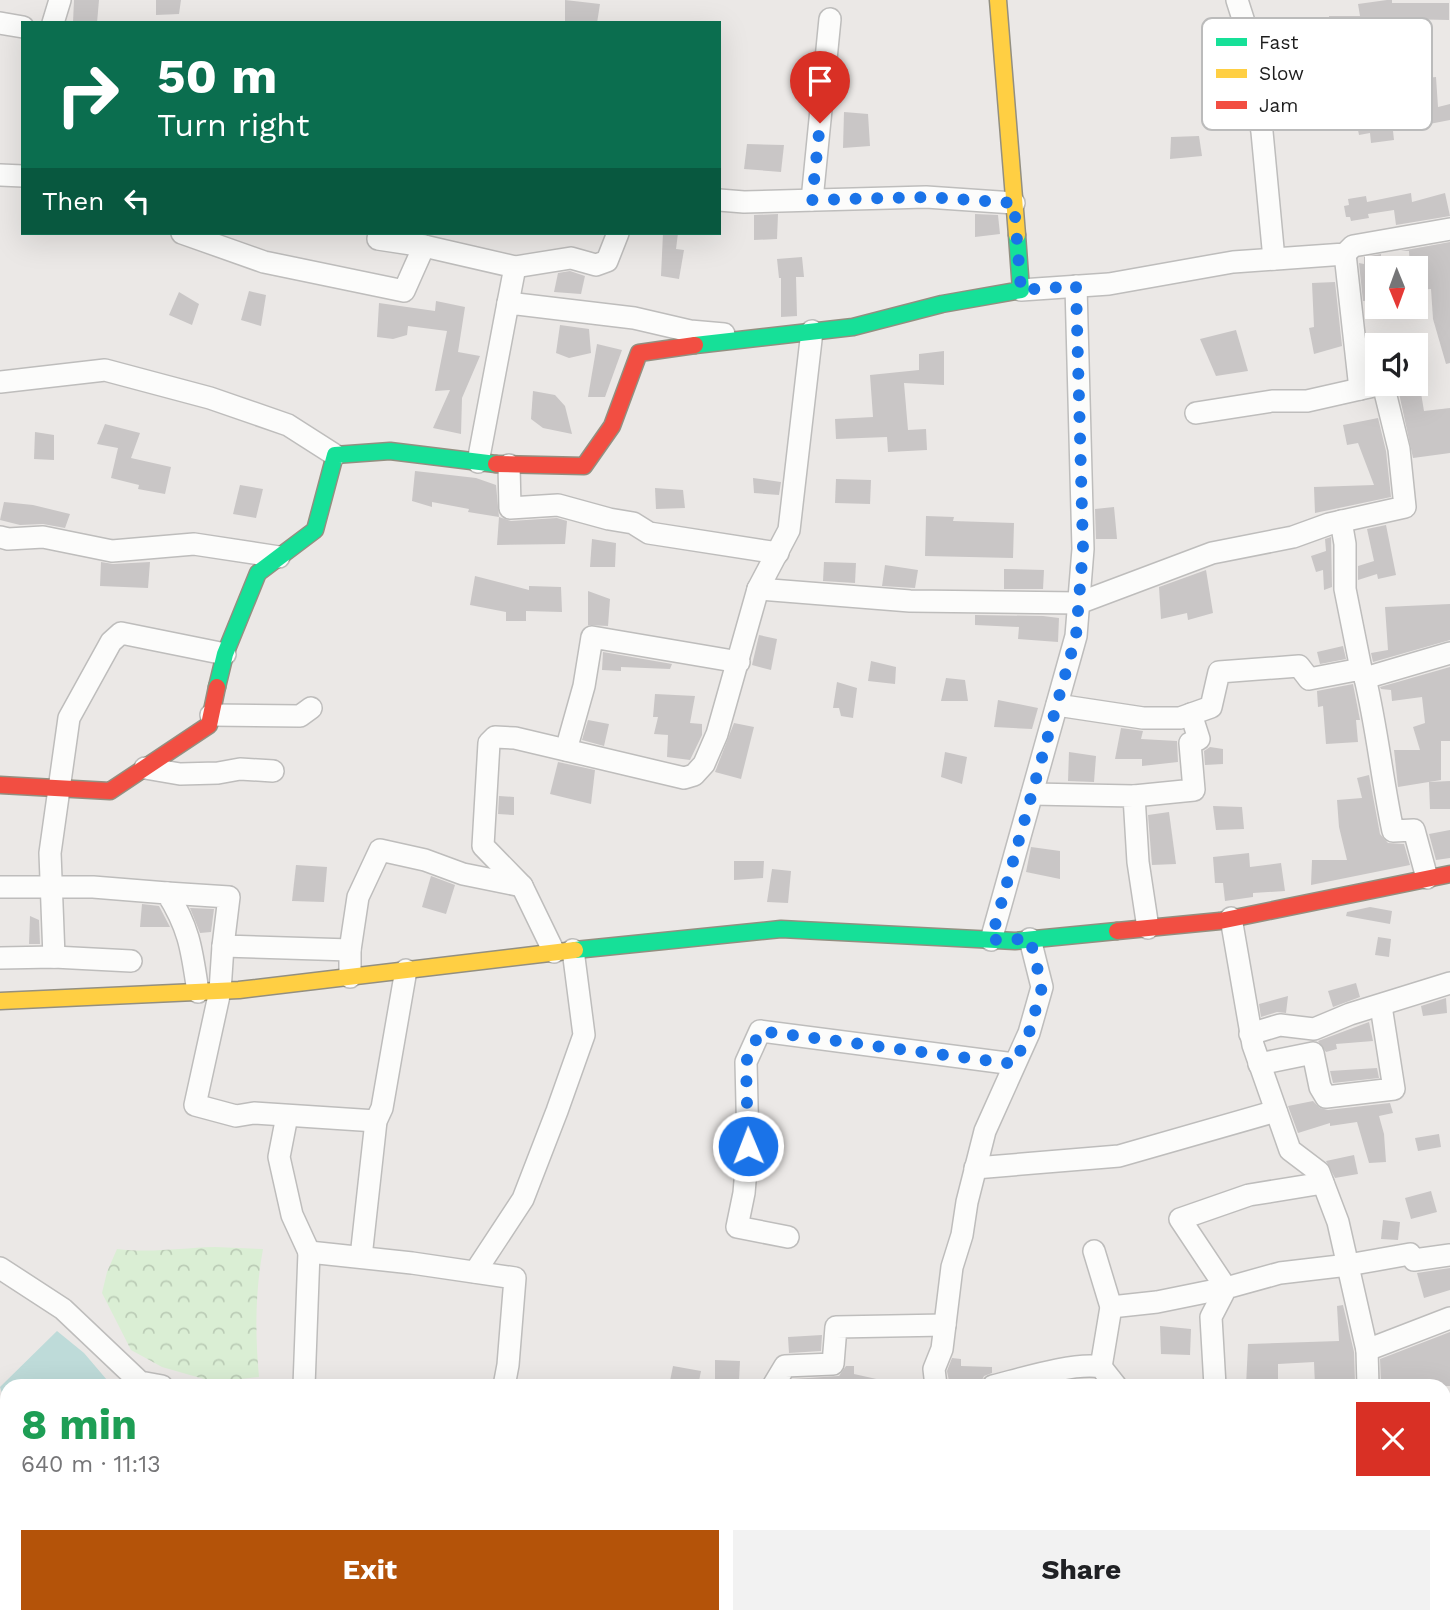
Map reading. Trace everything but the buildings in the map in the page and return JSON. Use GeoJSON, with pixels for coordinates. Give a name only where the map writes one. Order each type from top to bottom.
{"type":"FeatureCollection","features":[{"type":"Feature","properties":{"kind":"street"},"geometry":{"type":"LineString","coordinates":[[54,21],[60,0]]}},
{"type":"Feature","properties":{"kind":"street"},"geometry":{"type":"LineString","coordinates":[[998,0],[1021,290]]}},
{"type":"Feature","properties":{"kind":"street"},"geometry":{"type":"LineString","coordinates":[[1237,0],[1243,18]]}},
{"type":"Feature","properties":{"kind":"street"},"geometry":{"type":"LineString","coordinates":[[812,200],[830,19]]}},
{"type":"Feature","properties":{"kind":"street"},"geometry":{"type":"LineString","coordinates":[[0,23],[21,27]]}},
{"type":"Feature","properties":{"kind":"street"},"geometry":{"type":"LineString","coordinates":[[1262,130],[1274,259]]}},
{"type":"Feature","properties":{"kind":"street"},"geometry":{"type":"LineString","coordinates":[[0,175],[21,176]]}},
{"type":"Feature","properties":{"kind":"street"},"geometry":{"type":"LineString","coordinates":[[721,200],[744,202],[926,197],[1014,203]]}},
{"type":"Feature","properties":{"kind":"street"},"geometry":{"type":"LineString","coordinates":[[0,382],[105,370],[210,398],[288,425],[335,455],[390,452],[509,465],[584,466],[612,426],[639,353],[853,327],[942,304],[1021,290],[1109,284],[1233,262],[1345,254],[1353,246],[1450,229]]}},
{"type":"Feature","properties":{"kind":"street"},"geometry":{"type":"LineString","coordinates":[[188,235],[264,262],[404,291],[424,246]]}},
{"type":"Feature","properties":{"kind":"street"},"geometry":{"type":"LineString","coordinates":[[379,235],[378,239],[424,246],[515,267],[571,258],[596,265],[607,261],[617,235]]}},
{"type":"Feature","properties":{"kind":"street"},"geometry":{"type":"LineString","coordinates":[[1345,254],[1360,389]]}},
{"type":"Feature","properties":{"kind":"street"},"geometry":{"type":"LineString","coordinates":[[478,462],[515,267]]}},
{"type":"Feature","properties":{"kind":"street"},"geometry":{"type":"LineString","coordinates":[[991,940],[1076,636],[1083,549],[1076,286]]}},
{"type":"Feature","properties":{"kind":"street"},"geometry":{"type":"LineString","coordinates":[[508,303],[634,318],[690,331],[750,338]]}},
{"type":"Feature","properties":{"kind":"street"},"geometry":{"type":"LineString","coordinates":[[475,1272],[523,1199],[584,1035],[564,951],[522,886],[483,846],[489,743],[495,737],[515,738],[684,778],[694,775],[704,764],[717,733],[739,662],[758,589],[789,530],[812,331]]}},
{"type":"Feature","properties":{"kind":"street"},"geometry":{"type":"LineString","coordinates":[[758,589],[910,601],[1079,603],[1213,553],[1293,537],[1341,521],[1405,507],[1399,449],[1383,384],[1307,401],[1272,401],[1196,413]]}},
{"type":"Feature","properties":{"kind":"street"},"geometry":{"type":"LineString","coordinates":[[0,785],[110,791],[209,725],[225,654],[258,573],[315,530],[335,455]]}},
{"type":"Feature","properties":{"kind":"street"},"geometry":{"type":"LineString","coordinates":[[509,465],[510,508],[558,505],[632,523],[649,533],[778,553]]}},
{"type":"Feature","properties":{"kind":"street"},"geometry":{"type":"LineString","coordinates":[[1341,521],[1345,544],[1345,589],[1374,714],[1384,791],[1393,831],[1414,830],[1427,878]]}},
{"type":"Feature","properties":{"kind":"street"},"geometry":{"type":"LineString","coordinates":[[0,537],[43,537],[112,551],[194,544],[279,557]]}},
{"type":"Feature","properties":{"kind":"street"},"geometry":{"type":"LineString","coordinates":[[54,957],[50,853],[69,718],[111,642],[121,633],[225,654]]}},
{"type":"Feature","properties":{"kind":"street"},"geometry":{"type":"LineString","coordinates":[[566,750],[584,686],[592,637],[739,662]]}},
{"type":"Feature","properties":{"kind":"street"},"geometry":{"type":"LineString","coordinates":[[1057,705],[1143,718],[1180,718],[1211,706],[1219,672],[1298,666],[1309,679],[1363,673],[1450,653]]}},
{"type":"Feature","properties":{"kind":"street"},"geometry":{"type":"LineString","coordinates":[[211,715],[300,716],[311,708]]}},
{"type":"Feature","properties":{"kind":"street"},"geometry":{"type":"LineString","coordinates":[[1032,794],[1134,796],[1194,790],[1190,743],[1199,739],[1191,714]]}},
{"type":"Feature","properties":{"kind":"street"},"geometry":{"type":"LineString","coordinates":[[145,768],[180,774],[218,773],[240,769],[274,771]]}},
{"type":"Feature","properties":{"kind":"street"},"geometry":{"type":"LineString","coordinates":[[1134,796],[1138,862],[1148,928]]}},
{"type":"Feature","properties":{"kind":"street"},"geometry":{"type":"LineString","coordinates":[[350,977],[350,950],[358,897],[380,850],[425,860],[463,874],[522,886]]}},
{"type":"Feature","properties":{"kind":"street"},"geometry":{"type":"LineString","coordinates":[[0,1001],[220,991],[781,929],[991,940],[1030,939],[1231,918],[1450,874]]}},
{"type":"Feature","properties":{"kind":"street"},"geometry":{"type":"LineString","coordinates":[[0,887],[93,887],[229,897],[220,991],[195,1105],[236,1116],[254,1113],[376,1121]]}},
{"type":"Feature","properties":{"kind":"street"},"geometry":{"type":"LineString","coordinates":[[167,893],[180,913],[190,938],[198,992]]}},
{"type":"Feature","properties":{"kind":"street"},"geometry":{"type":"LineString","coordinates":[[1231,918],[1250,1034],[1259,1065],[1290,1150],[1319,1172],[1338,1222],[1367,1350],[1368,1379]]}},
{"type":"Feature","properties":{"kind":"street"},"geometry":{"type":"LineString","coordinates":[[935,1379],[934,1369],[942,1349],[952,1267],[985,1131],[1029,1033],[1042,987],[1030,939]]}},
{"type":"Feature","properties":{"kind":"street"},"geometry":{"type":"LineString","coordinates":[[223,946],[350,950]]}},
{"type":"Feature","properties":{"kind":"street"},"geometry":{"type":"LineString","coordinates":[[0,958],[54,957],[131,961]]}},
{"type":"Feature","properties":{"kind":"street"},"geometry":{"type":"LineString","coordinates":[[361,1257],[376,1121],[382,1108],[405,970]]}},
{"type":"Feature","properties":{"kind":"street"},"geometry":{"type":"LineString","coordinates":[[1250,1034],[1280,1025],[1314,1029],[1350,1014],[1450,983]]}},
{"type":"Feature","properties":{"kind":"street"},"geometry":{"type":"LineString","coordinates":[[1259,1065],[1313,1053],[1320,1087],[1326,1097],[1394,1089],[1381,1006]]}},
{"type":"Feature","properties":{"kind":"street"},"geometry":{"type":"LineString","coordinates":[[788,1237],[737,1227],[744,1193],[748,1146],[746,1062],[760,1031],[1014,1064]]}},
{"type":"Feature","properties":{"kind":"street"},"geometry":{"type":"LineString","coordinates":[[975,1168],[1119,1156],[1276,1111]]}},
{"type":"Feature","properties":{"kind":"street"},"geometry":{"type":"LineString","coordinates":[[287,1115],[279,1157],[292,1215],[309,1252],[304,1379]]}},
{"type":"Feature","properties":{"kind":"street"},"geometry":{"type":"LineString","coordinates":[[1226,1287],[1180,1219],[1249,1195],[1323,1183]]}},
{"type":"Feature","properties":{"kind":"street"},"geometry":{"type":"LineString","coordinates":[[1094,1251],[1111,1307],[1101,1367]]}},
{"type":"Feature","properties":{"kind":"street"},"geometry":{"type":"LineString","coordinates":[[309,1252],[515,1279],[505,1379]]}},
{"type":"Feature","properties":{"kind":"street"},"geometry":{"type":"LineString","coordinates":[[1111,1307],[1157,1302],[1280,1273],[1410,1254],[1415,1261],[1450,1255]]}},
{"type":"Feature","properties":{"kind":"street"},"geometry":{"type":"LineString","coordinates":[[0,1268],[62,1309],[138,1379]]}},
{"type":"Feature","properties":{"kind":"street"},"geometry":{"type":"LineString","coordinates":[[1215,1379],[1211,1317],[1226,1287]]}},
{"type":"Feature","properties":{"kind":"street"},"geometry":{"type":"LineString","coordinates":[[1367,1350],[1450,1318]]}},
{"type":"Feature","properties":{"kind":"street"},"geometry":{"type":"LineString","coordinates":[[777,1379],[785,1366],[833,1364],[836,1327],[945,1325]]}},
{"type":"Feature","properties":{"kind":"street"},"geometry":{"type":"LineString","coordinates":[[1021,1379],[1093,1365],[1101,1367],[1110,1379]]}},
{"type":"Feature","properties":{"kind":"green space"},"geometry":{"type":"Polygon","coordinates":[[[215,1247],[263,1249],[256,1313],[259,1377],[204,1379],[162,1367],[131,1350],[102,1293],[117,1249],[215,1247]]]}},
{"type":"Feature","properties":{"kind":"water"},"geometry":{"type":"Polygon","coordinates":[[[57,1331],[84,1353],[106,1379],[8,1379],[57,1331]]]}},
{"type":"Feature","properties":{"kind":"traffic: fast"},"geometry":{"type":"LineString","coordinates":[[695,345],[853,327],[942,304],[1021,290],[1017,235]]}},
{"type":"Feature","properties":{"kind":"traffic: fast"},"geometry":{"type":"LineString","coordinates":[[217,687],[225,654],[258,573],[315,530],[335,455],[390,451],[496,464]]}},
{"type":"Feature","properties":{"kind":"traffic: fast"},"geometry":{"type":"LineString","coordinates":[[575,950],[781,929],[1015,941],[1117,931]]}},
{"type":"Feature","properties":{"kind":"traffic: slow"},"geometry":{"type":"LineString","coordinates":[[998,0],[1017,235]]}},
{"type":"Feature","properties":{"kind":"traffic: slow"},"geometry":{"type":"LineString","coordinates":[[0,1001],[239,990],[575,950]]}},
{"type":"Feature","properties":{"kind":"traffic: jam"},"geometry":{"type":"LineString","coordinates":[[496,464],[584,466],[612,426],[639,353],[695,345]]}},
{"type":"Feature","properties":{"kind":"traffic: jam"},"geometry":{"type":"LineString","coordinates":[[0,785],[110,791],[209,725],[217,687]]}},
{"type":"Feature","properties":{"kind":"traffic: jam"},"geometry":{"type":"LineString","coordinates":[[1117,931],[1220,921],[1450,874]]}},
{"type":"Feature","properties":{"kind":"route"},"geometry":{"type":"LineString","coordinates":[[748,1146],[746,1062],[760,1031],[1014,1064],[1029,1033],[1042,987],[1030,939],[991,940],[1076,636],[1083,549],[1076,286],[1021,290],[1014,203],[926,197],[812,200],[820,123]]}}]}
